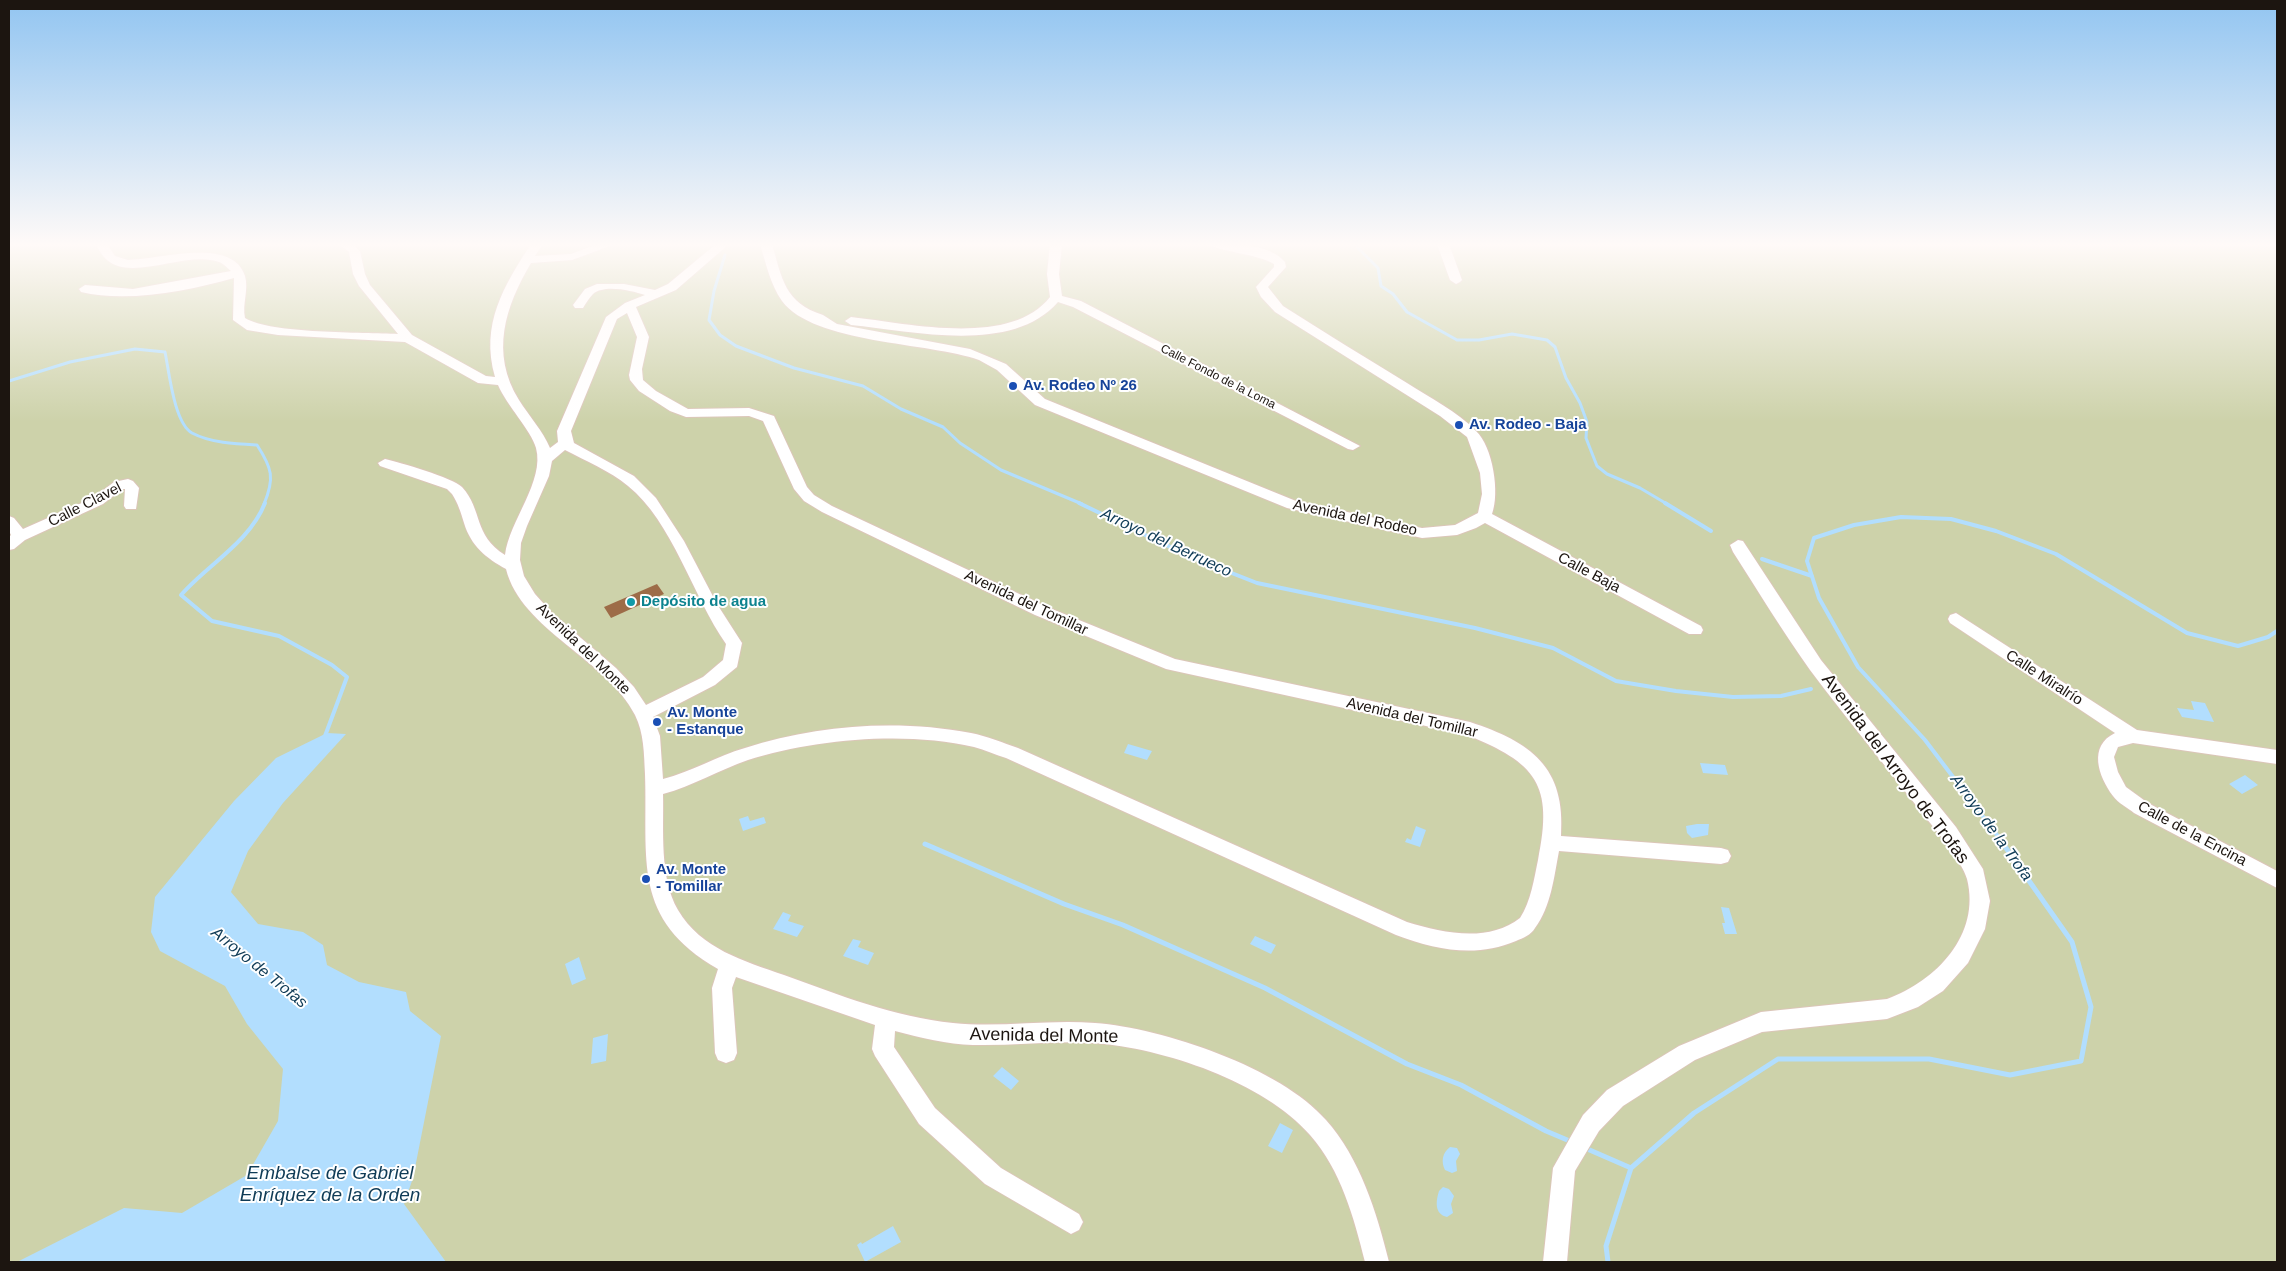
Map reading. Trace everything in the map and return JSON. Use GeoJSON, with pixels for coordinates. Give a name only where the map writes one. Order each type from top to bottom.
{"type":"FeatureCollection","features":[{"type":"Feature","properties":{"kind":"street"},"geometry":{"type":"LineString","coordinates":[[238,303],[237,313],[240,320],[251,327],[278,331],[408,338]]}},
{"type":"Feature","properties":{"kind":"street"},"geometry":{"type":"LineString","coordinates":[[379,303],[408,338],[483,380],[503,382]]}},
{"type":"Feature","properties":{"kind":"street"},"geometry":{"type":"LineString","coordinates":[[502,303],[497,320],[498,364],[503,382],[535,433],[634,484],[641,491],[672,529],[717,622],[734,643],[731,663],[709,681],[645,713]]}},
{"type":"Feature","properties":{"kind":"street","name":"Avenida del Monte"},"geometry":{"type":"LineString","coordinates":[[636,303],[612,317],[513,548],[512,565],[525,591],[549,620],[628,691],[645,713],[651,736],[656,876],[666,906],[687,937],[713,958],[729,965],[889,1019],[932,1030],[973,1036],[1094,1033],[1140,1040],[1183,1052],[1230,1071],[1286,1101],[1306,1115],[1327,1140],[1347,1174],[1362,1209],[1377,1262]]}},
{"type":"Feature","properties":{"kind":"street"},"geometry":{"type":"LineString","coordinates":[[789,303],[792,307],[810,316]]}},
{"type":"Feature","properties":{"kind":"street"},"geometry":{"type":"LineString","coordinates":[[844,325],[943,330],[994,330],[1031,321],[1052,303]]}},
{"type":"Feature","properties":{"kind":"street","name":"Calle Fondo de la Loma"},"geometry":{"type":"LineString","coordinates":[[1075,303],[1353,446]]}},
{"type":"Feature","properties":{"kind":"street"},"geometry":{"type":"LineString","coordinates":[[1274,303],[1279,309],[1445,413],[1472,434],[1478,444],[1487,472],[1489,494],[1488,506],[1484,516]]}},
{"type":"Feature","properties":{"kind":"street","name":"Avenida del Tomillar"},"geometry":{"type":"LineString","coordinates":[[629,306],[643,334],[643,343],[635,369],[635,379],[640,386],[686,413],[743,411],[759,413],[768,419],[801,490],[809,498],[827,509],[1022,601],[1128,649],[1172,666],[1460,727],[1495,738],[1513,748],[1532,763],[1546,779],[1555,810],[1552,843],[1536,908],[1526,925],[1503,938],[1483,942],[1455,942],[1403,929],[1012,752],[972,740],[908,734],[829,736],[783,744],[745,754],[654,789]]}},
{"type":"Feature","properties":{"kind":"street","name":"Avenida del Rodeo"},"geometry":{"type":"LineString","coordinates":[[810,316],[819,322],[844,325],[970,353],[989,360],[1005,370],[1023,390],[1040,402],[1292,505],[1422,533],[1457,530],[1471,526],[1484,516]]}},
{"type":"Feature","properties":{"kind":"street"},"geometry":{"type":"LineString","coordinates":[[385,463],[452,486],[460,492],[476,537],[492,553],[512,565]]}},
{"type":"Feature","properties":{"kind":"street","name":"Calle Clavel"},"geometry":{"type":"LineString","coordinates":[[9,521],[15,541],[98,502],[110,490],[122,484],[132,488],[131,506]]}},
{"type":"Feature","properties":{"kind":"street","name":"Calle Baja"},"geometry":{"type":"LineString","coordinates":[[1484,516],[1695,630]]}},
{"type":"Feature","properties":{"kind":"street","name":"Avenida del Arroyo de Trofas"},"geometry":{"type":"LineString","coordinates":[[1555,1262],[1564,1168],[1591,1123],[1614,1098],[1688,1053],[1761,1022],[1886,1009],[1911,1000],[1936,984],[1961,957],[1975,929],[1980,901],[1976,875],[1972,868],[1949,833],[1815,664],[1738,545]]}},
{"type":"Feature","properties":{"kind":"street"},"geometry":{"type":"LineString","coordinates":[[492,553],[513,548]]}},
{"type":"Feature","properties":{"kind":"street","name":"Calle Miralrío"},"geometry":{"type":"LineString","coordinates":[[1956,620],[2133,736]]}},
{"type":"Feature","properties":{"kind":"street","name":"Calle de la Encina"},"geometry":{"type":"LineString","coordinates":[[2277,757],[2133,736],[2120,738],[2111,743],[2105,757],[2108,773],[2120,792],[2141,808],[2277,880]]}},
{"type":"Feature","properties":{"kind":"street"},"geometry":{"type":"LineString","coordinates":[[1552,843],[1721,856]]}},
{"type":"Feature","properties":{"kind":"street"},"geometry":{"type":"LineString","coordinates":[[726,1053],[722,988],[729,965]]}},
{"type":"Feature","properties":{"kind":"street"},"geometry":{"type":"LineString","coordinates":[[889,1019],[885,1026],[883,1049],[927,1116],[993,1176],[1070,1222]]}},
{"type":"Feature","properties":{"kind":"green space"},"geometry":{"type":"Polygon","coordinates":[[[9,303],[2277,303],[2277,1262],[9,1262],[9,303]]]}},
{"type":"Feature","properties":{"kind":"water"},"geometry":{"type":"Polygon","coordinates":[[[2191,701],[2205,703],[2214,722],[2182,717],[2177,708],[2194,710],[2191,701]]]}},
{"type":"Feature","properties":{"kind":"water","name":"Embalse de Gabriel Enríquez de la Orden"},"geometry":{"type":"Polygon","coordinates":[[[327,733],[346,734],[283,803],[248,851],[231,892],[258,924],[303,932],[323,945],[327,965],[359,982],[406,992],[410,1011],[441,1036],[413,1178],[404,1204],[446,1262],[17,1262],[124,1208],[182,1213],[247,1175],[278,1121],[283,1069],[247,1024],[225,986],[160,951],[151,932],[155,897],[234,801],[276,758],[327,733]]]}},
{"type":"Feature","properties":{"kind":"water"},"geometry":{"type":"Polygon","coordinates":[[[1128,744],[1152,751],[1147,760],[1124,753],[1128,744]]]}},
{"type":"Feature","properties":{"kind":"water"},"geometry":{"type":"Polygon","coordinates":[[[1700,763],[1725,765],[1728,775],[1703,773],[1700,763]]]}},
{"type":"Feature","properties":{"kind":"water"},"geometry":{"type":"Polygon","coordinates":[[[2245,775],[2258,785],[2242,794],[2229,784],[2245,775]]]}},
{"type":"Feature","properties":{"kind":"water"},"geometry":{"type":"Polygon","coordinates":[[[748,816],[750,821],[764,817],[766,823],[743,831],[739,819],[748,816]]]}},
{"type":"Feature","properties":{"kind":"water"},"geometry":{"type":"Polygon","coordinates":[[[1709,824],[1708,835],[1692,838],[1687,833],[1686,826],[1709,824]]]}},
{"type":"Feature","properties":{"kind":"water"},"geometry":{"type":"Polygon","coordinates":[[[1416,826],[1426,830],[1420,847],[1405,842],[1407,838],[1411,840],[1416,826]]]}},
{"type":"Feature","properties":{"kind":"water"},"geometry":{"type":"Polygon","coordinates":[[[1721,907],[1729,908],[1737,934],[1725,934],[1722,923],[1725,923],[1721,907]]]}},
{"type":"Feature","properties":{"kind":"water"},"geometry":{"type":"Polygon","coordinates":[[[783,912],[791,915],[788,921],[804,926],[797,937],[773,929],[783,912]]]}},
{"type":"Feature","properties":{"kind":"water"},"geometry":{"type":"Polygon","coordinates":[[[1255,936],[1276,945],[1271,954],[1250,944],[1255,936]]]}},
{"type":"Feature","properties":{"kind":"water"},"geometry":{"type":"Polygon","coordinates":[[[853,939],[861,941],[858,947],[874,953],[868,965],[843,956],[853,939]]]}},
{"type":"Feature","properties":{"kind":"water"},"geometry":{"type":"Polygon","coordinates":[[[579,957],[586,979],[572,985],[565,964],[579,957]]]}},
{"type":"Feature","properties":{"kind":"water"},"geometry":{"type":"Polygon","coordinates":[[[608,1034],[606,1061],[591,1064],[593,1038],[608,1034]]]}},
{"type":"Feature","properties":{"kind":"water"},"geometry":{"type":"Polygon","coordinates":[[[1002,1067],[1019,1081],[1011,1090],[993,1076],[1002,1067]]]}},
{"type":"Feature","properties":{"kind":"water"},"geometry":{"type":"Polygon","coordinates":[[[1280,1123],[1293,1130],[1282,1153],[1268,1146],[1280,1123]]]}},
{"type":"Feature","properties":{"kind":"water"},"geometry":{"type":"Polygon","coordinates":[[[1450,1147],[1457,1148],[1460,1154],[1456,1161],[1457,1171],[1452,1173],[1445,1170],[1443,1164],[1445,1152],[1450,1147]]]}},
{"type":"Feature","properties":{"kind":"water"},"geometry":{"type":"Polygon","coordinates":[[[1443,1187],[1449,1189],[1454,1196],[1451,1204],[1453,1213],[1447,1217],[1440,1213],[1437,1207],[1439,1191],[1443,1187]]]}},
{"type":"Feature","properties":{"kind":"water"},"geometry":{"type":"Polygon","coordinates":[[[893,1226],[901,1242],[865,1262],[857,1245],[893,1226]]]}},
{"type":"Feature","properties":{"kind":"building","name":"Depósito de agua"},"geometry":{"type":"Polygon","coordinates":[[[657,584],[664,594],[611,618],[604,607],[657,584]]]}},
{"type":"Feature","properties":{"kind":"waterway","name":"Arroyo del Berrueco"},"geometry":{"type":"LineString","coordinates":[[712,303],[709,320],[720,335],[736,346],[794,368],[863,386],[901,409],[943,427],[960,443],[1001,470],[1082,504]]}},
{"type":"Feature","properties":{"kind":"waterway"},"geometry":{"type":"LineString","coordinates":[[1400,303],[1407,312],[1457,340],[1479,340],[1512,334],[1547,340],[1555,347],[1566,378],[1580,403],[1587,422],[1586,438],[1597,466],[1607,474],[1640,488],[1667,504]]}},
{"type":"Feature","properties":{"kind":"waterway","name":"Arroyo de Trofas"},"geometry":{"type":"LineString","coordinates":[[9,381],[70,362],[135,349],[165,352],[173,396],[181,419],[186,427],[192,433],[207,439],[257,445],[269,467],[271,480],[264,504]]}},
{"type":"Feature","properties":{"kind":"waterway","name":"Arroyo de Trofas"},"geometry":{"type":"LineString","coordinates":[[265,503],[258,517],[239,542],[181,595],[212,621],[279,636],[332,665],[347,677],[325,736]]}},
{"type":"Feature","properties":{"kind":"waterway","name":"Arroyo del Berrueco"},"geometry":{"type":"LineString","coordinates":[[1079,503],[1191,557],[1257,583],[1475,628],[1553,648],[1616,681],[1676,691],[1733,697],[1781,696],[1811,689]]}},
{"type":"Feature","properties":{"kind":"waterway"},"geometry":{"type":"LineString","coordinates":[[1665,503],[1711,531]]}},
{"type":"Feature","properties":{"kind":"waterway","name":"Arroyo de la Trofa"},"geometry":{"type":"LineString","coordinates":[[1812,576],[1807,561],[1814,538],[1854,525],[1901,517],[1951,519],[1996,531],[2056,554],[2187,633],[2238,646],[2268,637],[2277,631]]}},
{"type":"Feature","properties":{"kind":"waterway"},"geometry":{"type":"LineString","coordinates":[[1762,559],[1812,576]]}},
{"type":"Feature","properties":{"kind":"waterway","name":"Arroyo de la Trofa"},"geometry":{"type":"LineString","coordinates":[[1812,576],[1819,598],[1858,667],[1925,740],[2000,839]]}},
{"type":"Feature","properties":{"kind":"waterway","name":"Arroyo de la Trofa"},"geometry":{"type":"LineString","coordinates":[[1631,1168],[1694,1113],[1778,1059],[1929,1059],[2010,1075],[2081,1061],[2091,1007],[2072,942],[1999,838]]}},
{"type":"Feature","properties":{"kind":"waterway"},"geometry":{"type":"LineString","coordinates":[[925,844],[1064,904],[1123,925],[1265,988],[1407,1064],[1461,1085],[1546,1131],[1572,1142]]}},
{"type":"Feature","properties":{"kind":"waterway"},"geometry":{"type":"LineString","coordinates":[[1585,1148],[1631,1168]]}},
{"type":"Feature","properties":{"kind":"waterway","name":"Arroyo de la Trofa"},"geometry":{"type":"LineString","coordinates":[[1608,1262],[1606,1246],[1631,1168]]}},
{"type":"Feature","properties":{"kind":"place","name":"Av. Rodeo Nº 26"},"geometry":{"type":"Point","coordinates":[1013,386]}},
{"type":"Feature","properties":{"kind":"place","name":"Av. Rodeo - Baja"},"geometry":{"type":"Point","coordinates":[1459,425]}},
{"type":"Feature","properties":{"kind":"place","name":"Depósito de agua"},"geometry":{"type":"Point","coordinates":[631,602]}},
{"type":"Feature","properties":{"kind":"place","name":"Av. Monte - Estanque"},"geometry":{"type":"Point","coordinates":[657,722]}},
{"type":"Feature","properties":{"kind":"place","name":"Av. Monte - Tomillar"},"geometry":{"type":"Point","coordinates":[646,879]}}]}
